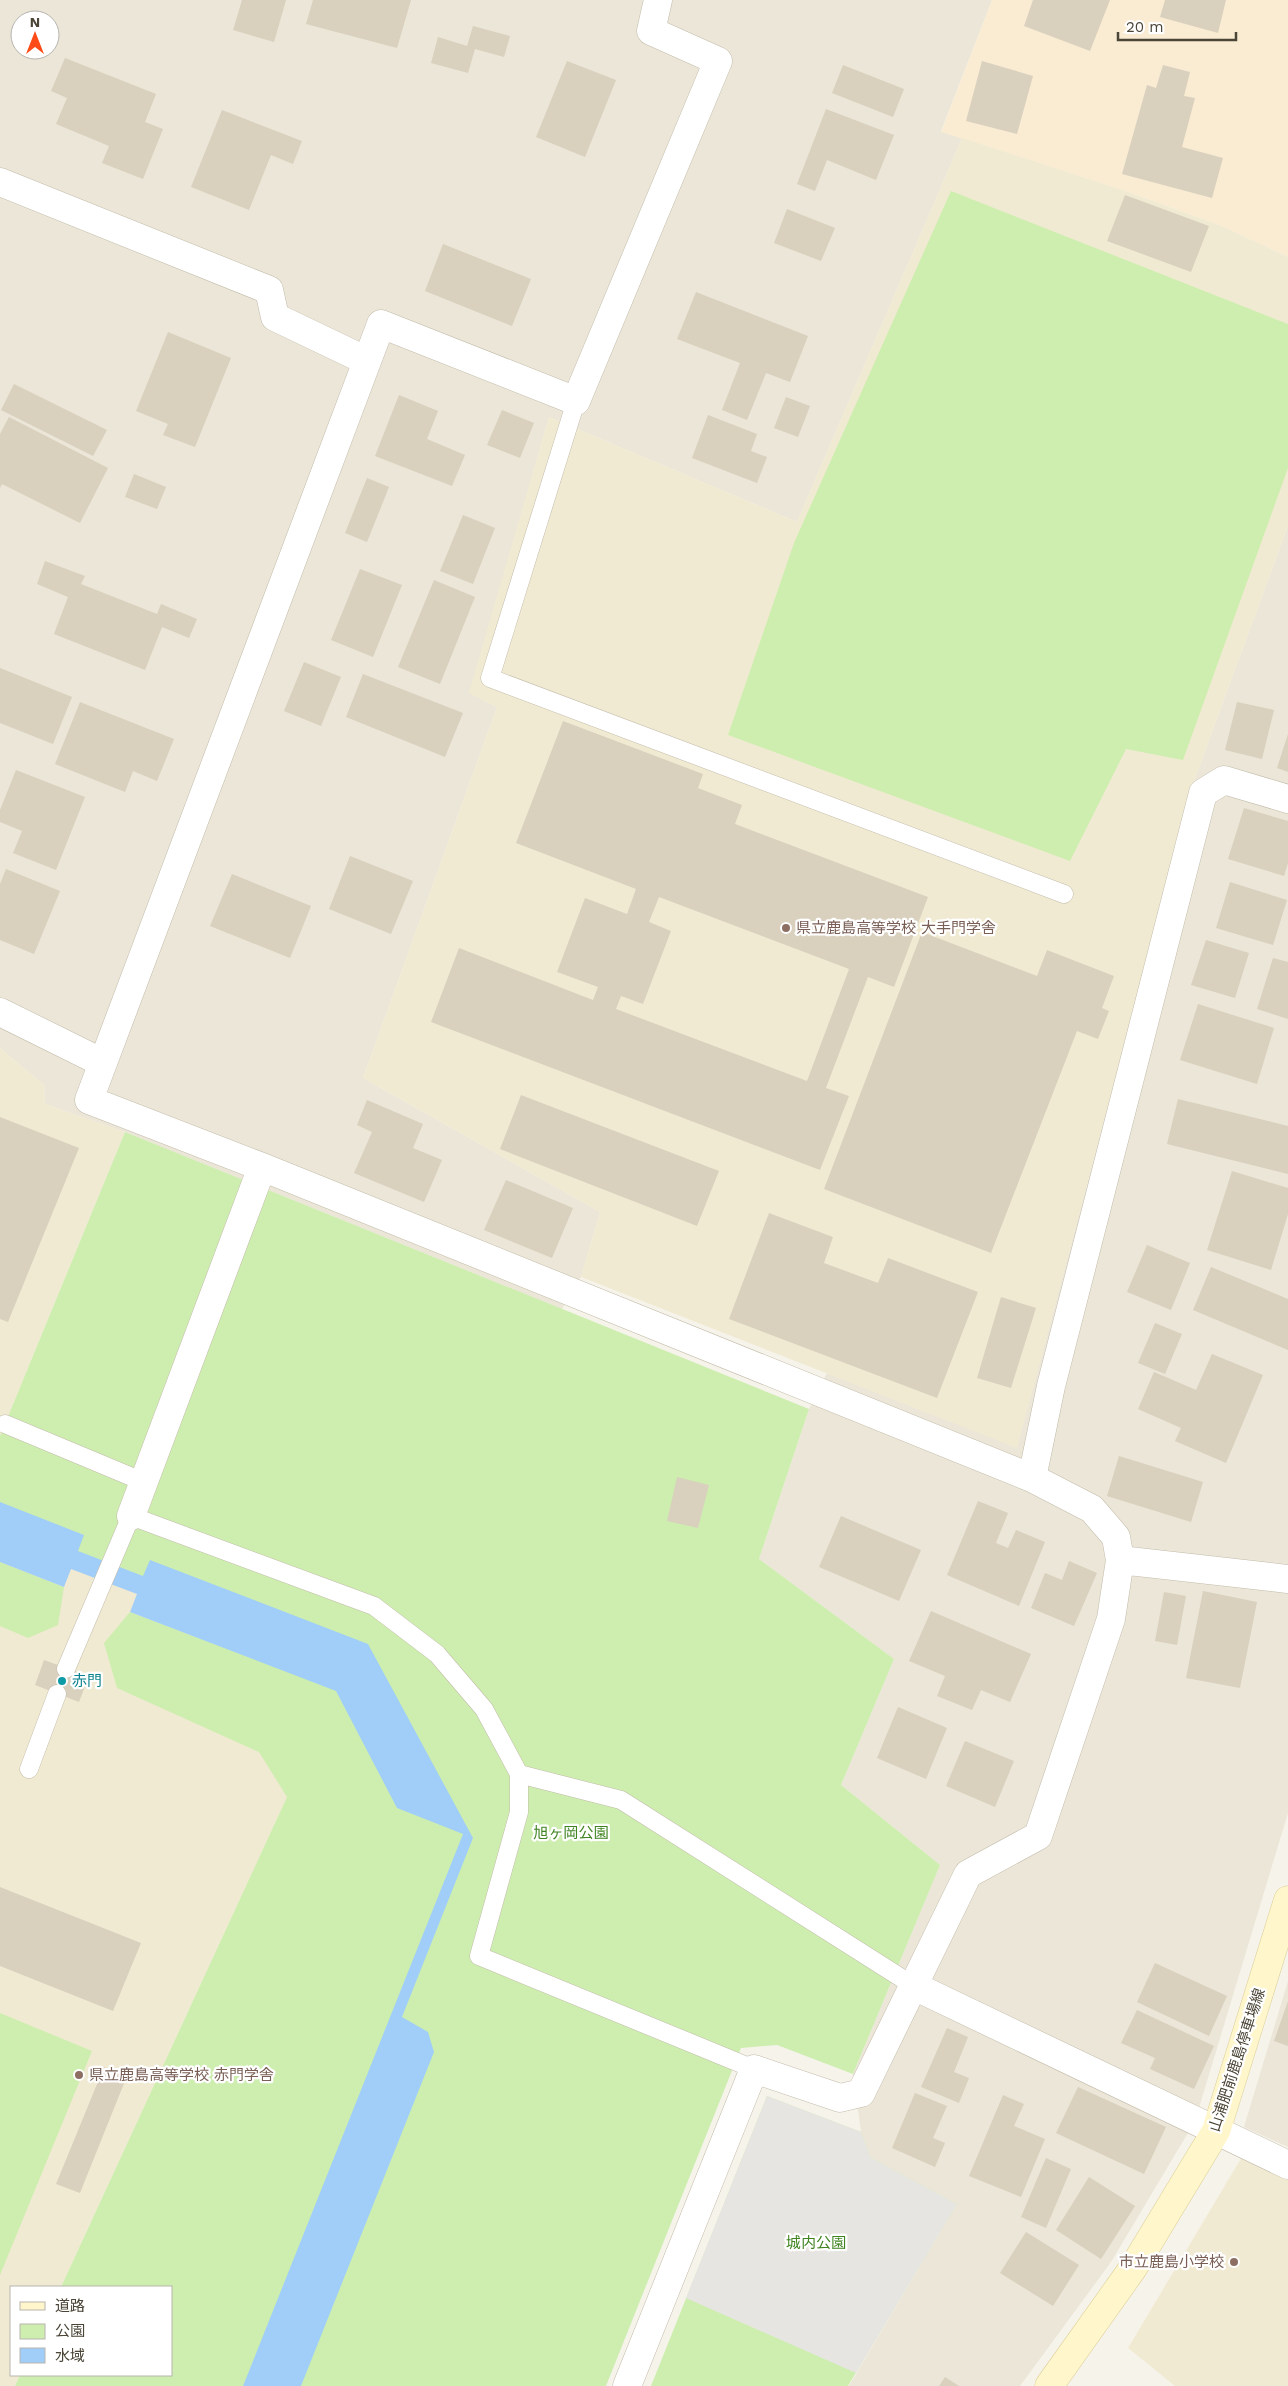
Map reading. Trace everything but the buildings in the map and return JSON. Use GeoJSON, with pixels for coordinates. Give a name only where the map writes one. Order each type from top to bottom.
{"type":"FeatureCollection","features":[{"type":"Feature","properties":{"kind":"main road","name":"山浦肥前鹿島停車場線"},"geometry":{"type":"LineString","coordinates":[[1050,2386],[1133,2268],[1216,2131],[1288,1900]]}},
{"type":"Feature","properties":{"kind":"street"},"geometry":{"type":"LineString","coordinates":[[627,2386],[754,2068],[840,2098],[861,2093],[968,1874],[1038,1836],[1111,1619],[1120,1560],[1116,1537],[1092,1510],[1032,1478],[262,1167],[89,1100],[381,324],[576,401],[718,61],[651,31],[658,0]]}},
{"type":"Feature","properties":{"kind":"street"},"geometry":{"type":"LineString","coordinates":[[0,182],[269,290],[275,317],[367,362]]}},
{"type":"Feature","properties":{"kind":"street"},"geometry":{"type":"LineString","coordinates":[[1032,1478],[1054,1376],[1203,793],[1224,780],[1288,799]]}},
{"type":"Feature","properties":{"kind":"street"},"geometry":{"type":"LineString","coordinates":[[0,1012],[103,1063]]}},
{"type":"Feature","properties":{"kind":"street"},"geometry":{"type":"LineString","coordinates":[[131,1516],[262,1167]]}},
{"type":"Feature","properties":{"kind":"street"},"geometry":{"type":"LineString","coordinates":[[1120,1560],[1288,1580]]}},
{"type":"Feature","properties":{"kind":"street"},"geometry":{"type":"LineString","coordinates":[[914,1986],[1288,2165]]}},
{"type":"Feature","properties":{"kind":"lane"},"geometry":{"type":"LineString","coordinates":[[576,401],[490,678],[1064,894]]}},
{"type":"Feature","properties":{"kind":"lane"},"geometry":{"type":"LineString","coordinates":[[5,1424],[144,1482]]}},
{"type":"Feature","properties":{"kind":"lane"},"geometry":{"type":"LineString","coordinates":[[66,1668],[131,1516],[374,1606],[437,1654],[484,1710],[519,1774],[519,1812],[479,1956],[754,2068]]}},
{"type":"Feature","properties":{"kind":"lane"},"geometry":{"type":"LineString","coordinates":[[29,1769],[57,1694]]}},
{"type":"Feature","properties":{"kind":"lane"},"geometry":{"type":"LineString","coordinates":[[519,1774],[621,1800],[914,1986]]}},
{"type":"Feature","properties":{"kind":"shaded area"},"geometry":{"type":"Polygon","coordinates":[[[0,0],[992,0],[941,131],[962,138],[797,522],[549,417],[470,693],[497,707],[363,1078],[600,1212],[581,1277],[562,1309],[125,1132],[45,1104],[44,1085],[0,1048],[0,0]]]}},
{"type":"Feature","properties":{"kind":"shaded area"},"geometry":{"type":"Polygon","coordinates":[[[992,0],[1288,0],[1288,257],[1219,225],[1125,191],[941,132],[992,0]]]}},
{"type":"Feature","properties":{"kind":"shaded area","name":"県立鹿島高等学校 大手門学舎"},"geometry":{"type":"Polygon","coordinates":[[[962,138],[1125,191],[1219,225],[1288,257],[1288,526],[1195,778],[1017,1448],[581,1277],[600,1212],[363,1078],[497,707],[469,693],[549,417],[797,522],[962,138]]]}},
{"type":"Feature","properties":{"kind":"shaded area"},"geometry":{"type":"Polygon","coordinates":[[[1288,526],[1288,1813],[1195,2121],[1111,2262],[1020,2386],[849,2386],[957,2204],[871,2158],[861,2132],[853,2074],[940,1865],[841,1785],[894,1659],[759,1559],[809,1409],[827,1373],[1017,1447],[1195,778],[1288,526]]]}},
{"type":"Feature","properties":{"kind":"shaded area"},"geometry":{"type":"Polygon","coordinates":[[[0,1048],[44,1085],[45,1104],[125,1132],[0,1436],[0,1048]]]}},
{"type":"Feature","properties":{"kind":"shaded area","name":"県立鹿島高等学校 赤門学舎"},"geometry":{"type":"Polygon","coordinates":[[[0,1537],[349,1663],[61,2286],[10,2286],[10,2376],[20,2376],[15,2386],[0,2386],[0,1537]]]}},
{"type":"Feature","properties":{"kind":"shaded area"},"geometry":{"type":"Polygon","coordinates":[[[1288,1981],[1288,2147],[1244,2127],[1288,1981]]]}},
{"type":"Feature","properties":{"kind":"shaded area","name":"城内公園"},"geometry":{"type":"Polygon","coordinates":[[[767,2096],[861,2132],[871,2158],[957,2204],[856,2373],[686,2298],[767,2096]]]}},
{"type":"Feature","properties":{"kind":"shaded area","name":"市立鹿島小学校"},"geometry":{"type":"Polygon","coordinates":[[[1243,2155],[1288,2176],[1288,2386],[1175,2386],[1128,2348],[1243,2155]]]}},
{"type":"Feature","properties":{"kind":"green space"},"geometry":{"type":"Polygon","coordinates":[[[951,191],[1288,324],[1288,468],[1183,760],[1126,749],[1070,861],[728,735],[794,543],[951,191]]]}},
{"type":"Feature","properties":{"kind":"green space","name":"旭ヶ岡公園"},"geometry":{"type":"Polygon","coordinates":[[[125,1132],[809,1409],[759,1559],[894,1659],[841,1785],[940,1865],[853,2074],[777,2045],[741,2048],[606,2386],[15,2386],[20,2376],[172,2376],[172,2286],[61,2286],[287,1797],[259,1752],[117,1688],[104,1643],[130,1612],[336,1690],[349,1663],[0,1537],[0,1436],[125,1132]]]}},
{"type":"Feature","properties":{"kind":"green space"},"geometry":{"type":"Polygon","coordinates":[[[0,1562],[64,1587],[58,1625],[28,1638],[0,1626],[0,1562]]]}},
{"type":"Feature","properties":{"kind":"green space"},"geometry":{"type":"Polygon","coordinates":[[[0,2013],[92,2051],[0,2275],[0,2013]]]}},
{"type":"Feature","properties":{"kind":"green space","name":"城内公園"},"geometry":{"type":"Polygon","coordinates":[[[767,2096],[861,2132],[871,2158],[957,2204],[848,2386],[651,2386],[767,2096]]]}},
{"type":"Feature","properties":{"kind":"water"},"geometry":{"type":"Polygon","coordinates":[[[0,1502],[84,1535],[78,1551],[143,1576],[150,1560],[368,1644],[473,1838],[402,2017],[428,2032],[434,2052],[301,2386],[243,2386],[463,1834],[397,1808],[336,1691],[130,1612],[137,1594],[71,1569],[64,1587],[0,1562],[0,1502]]]}},
{"type":"Feature","properties":{"kind":"place","name":"県立鹿島高等学校 大手門学舎"},"geometry":{"type":"Point","coordinates":[786,928]}},
{"type":"Feature","properties":{"kind":"place","name":"赤門"},"geometry":{"type":"Point","coordinates":[62,1681]}},
{"type":"Feature","properties":{"kind":"place","name":"県立鹿島高等学校 赤門学舎"},"geometry":{"type":"Point","coordinates":[79,2075]}},
{"type":"Feature","properties":{"kind":"place","name":"市立鹿島小学校"},"geometry":{"type":"Point","coordinates":[1234,2262]}}]}
